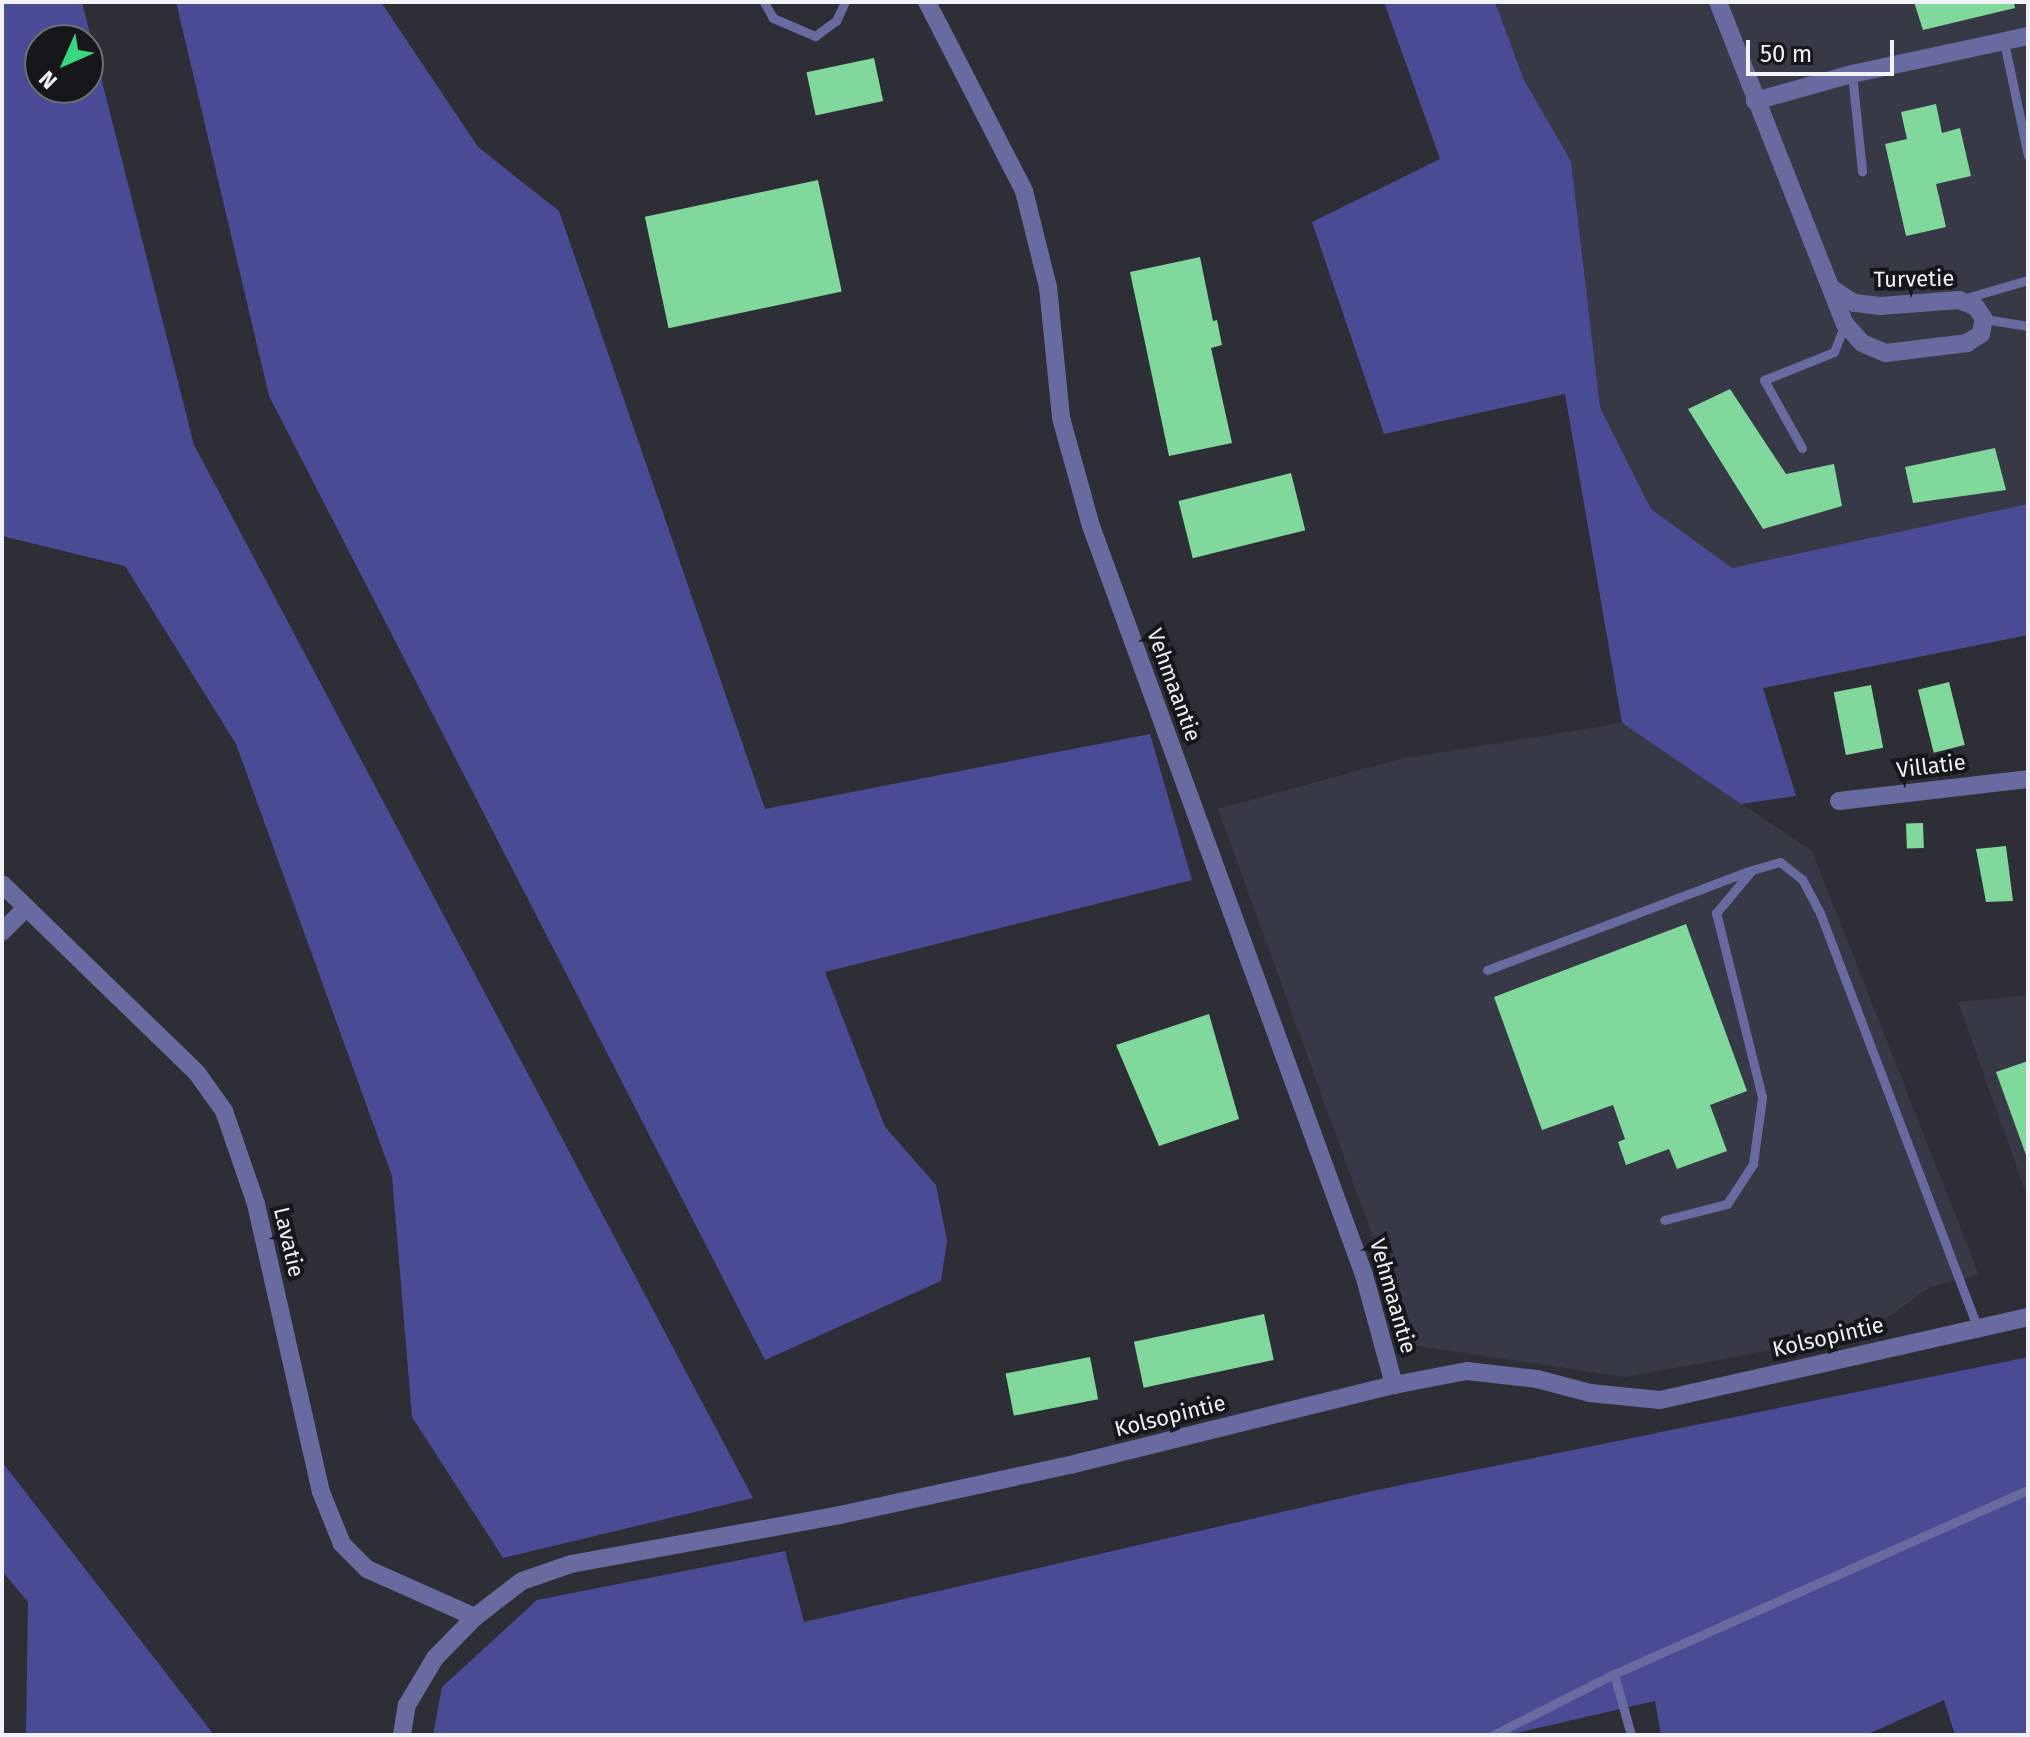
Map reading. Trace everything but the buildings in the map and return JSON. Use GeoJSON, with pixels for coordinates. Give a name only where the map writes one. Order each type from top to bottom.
{"type":"FeatureCollection","features":[{"type":"Feature","properties":{"kind":"street","name":"Vehmaantie"},"geometry":{"type":"LineString","coordinates":[[927,2],[1024,191],[1048,287],[1061,418],[1091,526],[1364,1275],[1394,1385]]}},
{"type":"Feature","properties":{"kind":"street"},"geometry":{"type":"LineString","coordinates":[[1718,2],[1845,324],[1862,343],[1886,353],[1967,343],[1981,334],[1984,319]]}},
{"type":"Feature","properties":{"kind":"street"},"geometry":{"type":"LineString","coordinates":[[1755,101],[1852,74],[2028,36]]}},
{"type":"Feature","properties":{"kind":"street","name":"Turvetie"},"geometry":{"type":"LineString","coordinates":[[1831,288],[1854,303],[1880,306],[1959,300],[1976,307],[1984,319]]}},
{"type":"Feature","properties":{"kind":"street","name":"Villatie"},"geometry":{"type":"LineString","coordinates":[[1839,801],[2028,779]]}},
{"type":"Feature","properties":{"kind":"street","name":"Lavatie"},"geometry":{"type":"LineString","coordinates":[[2,884],[197,1073],[224,1111],[256,1204],[321,1492],[342,1544],[367,1569],[475,1617]]}},
{"type":"Feature","properties":{"kind":"street"},"geometry":{"type":"LineString","coordinates":[[2,932],[26,908]]}},
{"type":"Feature","properties":{"kind":"street","name":"Kolsopintie"},"geometry":{"type":"LineString","coordinates":[[402,1735],[407,1705],[435,1658],[475,1617],[522,1581],[571,1564],[840,1515],[1070,1465],[1394,1385],[1467,1371],[1537,1379],[1590,1393],[1660,1400],[2028,1317]]}},
{"type":"Feature","properties":{"kind":"lane"},"geometry":{"type":"LineString","coordinates":[[764,2],[773,18],[815,36],[836,21],[845,2]]}},
{"type":"Feature","properties":{"kind":"lane"},"geometry":{"type":"LineString","coordinates":[[2004,42],[2028,156]]}},
{"type":"Feature","properties":{"kind":"lane"},"geometry":{"type":"LineString","coordinates":[[1852,74],[1862,171]]}},
{"type":"Feature","properties":{"kind":"lane"},"geometry":{"type":"LineString","coordinates":[[1959,300],[2028,280]]}},
{"type":"Feature","properties":{"kind":"lane"},"geometry":{"type":"LineString","coordinates":[[1984,319],[2028,326]]}},
{"type":"Feature","properties":{"kind":"lane"},"geometry":{"type":"LineString","coordinates":[[1802,448],[1764,380],[1834,352],[1845,324]]}},
{"type":"Feature","properties":{"kind":"lane"},"geometry":{"type":"LineString","coordinates":[[1487,970],[1780,862],[1802,879],[1820,913],[1978,1328]]}},
{"type":"Feature","properties":{"kind":"lane"},"geometry":{"type":"LineString","coordinates":[[1664,1220],[1727,1204],[1753,1164],[1762,1097],[1716,913],[1752,870]]}},
{"type":"Feature","properties":{"kind":"lane"},"geometry":{"type":"LineString","coordinates":[[1493,1735],[1614,1674],[2028,1490]]}},
{"type":"Feature","properties":{"kind":"lane"},"geometry":{"type":"LineString","coordinates":[[1614,1674],[1631,1735]]}},
{"type":"Feature","properties":{"kind":"shaded area"},"geometry":{"type":"Polygon","coordinates":[[[2,2],[82,2],[88,24],[24,24],[24,104],[104,104],[104,89],[194,445],[753,1498],[503,1558],[412,1417],[392,1176],[236,744],[125,566],[2,536],[2,2]]]}},
{"type":"Feature","properties":{"kind":"shaded area"},"geometry":{"type":"Polygon","coordinates":[[[176,2],[381,2],[478,147],[559,211],[765,809],[1150,734],[1192,880],[825,972],[885,1127],[936,1185],[947,1241],[941,1281],[765,1360],[269,396],[176,2]]]}},
{"type":"Feature","properties":{"kind":"shaded area"},"geometry":{"type":"Polygon","coordinates":[[[1384,2],[1495,2],[1524,80],[1571,161],[1600,407],[1651,509],[1732,568],[2028,504],[2028,635],[1763,688],[1796,796],[1741,804],[1622,723],[1565,394],[1384,434],[1312,222],[1440,159],[1384,2]]]}},
{"type":"Feature","properties":{"kind":"shaded area"},"geometry":{"type":"Polygon","coordinates":[[[1495,2],[2028,2],[2028,510],[1731,568],[1651,509],[1600,407],[1571,161],[1524,80],[1495,2]]]}},
{"type":"Feature","properties":{"kind":"shaded area"},"geometry":{"type":"Polygon","coordinates":[[[1622,723],[1812,851],[1979,1275],[1930,1287],[1887,1318],[1789,1347],[1625,1377],[1412,1345],[1218,809],[1400,759],[1622,723]]]}},
{"type":"Feature","properties":{"kind":"shaded area"},"geometry":{"type":"Polygon","coordinates":[[[2028,995],[2028,1199],[1958,1002],[2028,995]]]}},
{"type":"Feature","properties":{"kind":"shaded area"},"geometry":{"type":"Polygon","coordinates":[[[2028,1357],[2028,1735],[1955,1735],[1944,1700],[1866,1735],[1661,1735],[1655,1701],[1508,1735],[433,1735],[442,1687],[537,1600],[785,1551],[804,1622],[1377,1490],[2028,1357]]]}},
{"type":"Feature","properties":{"kind":"shaded area"},"geometry":{"type":"Polygon","coordinates":[[[2,1462],[214,1735],[26,1735],[28,1602],[2,1571],[2,1462]]]}}]}
